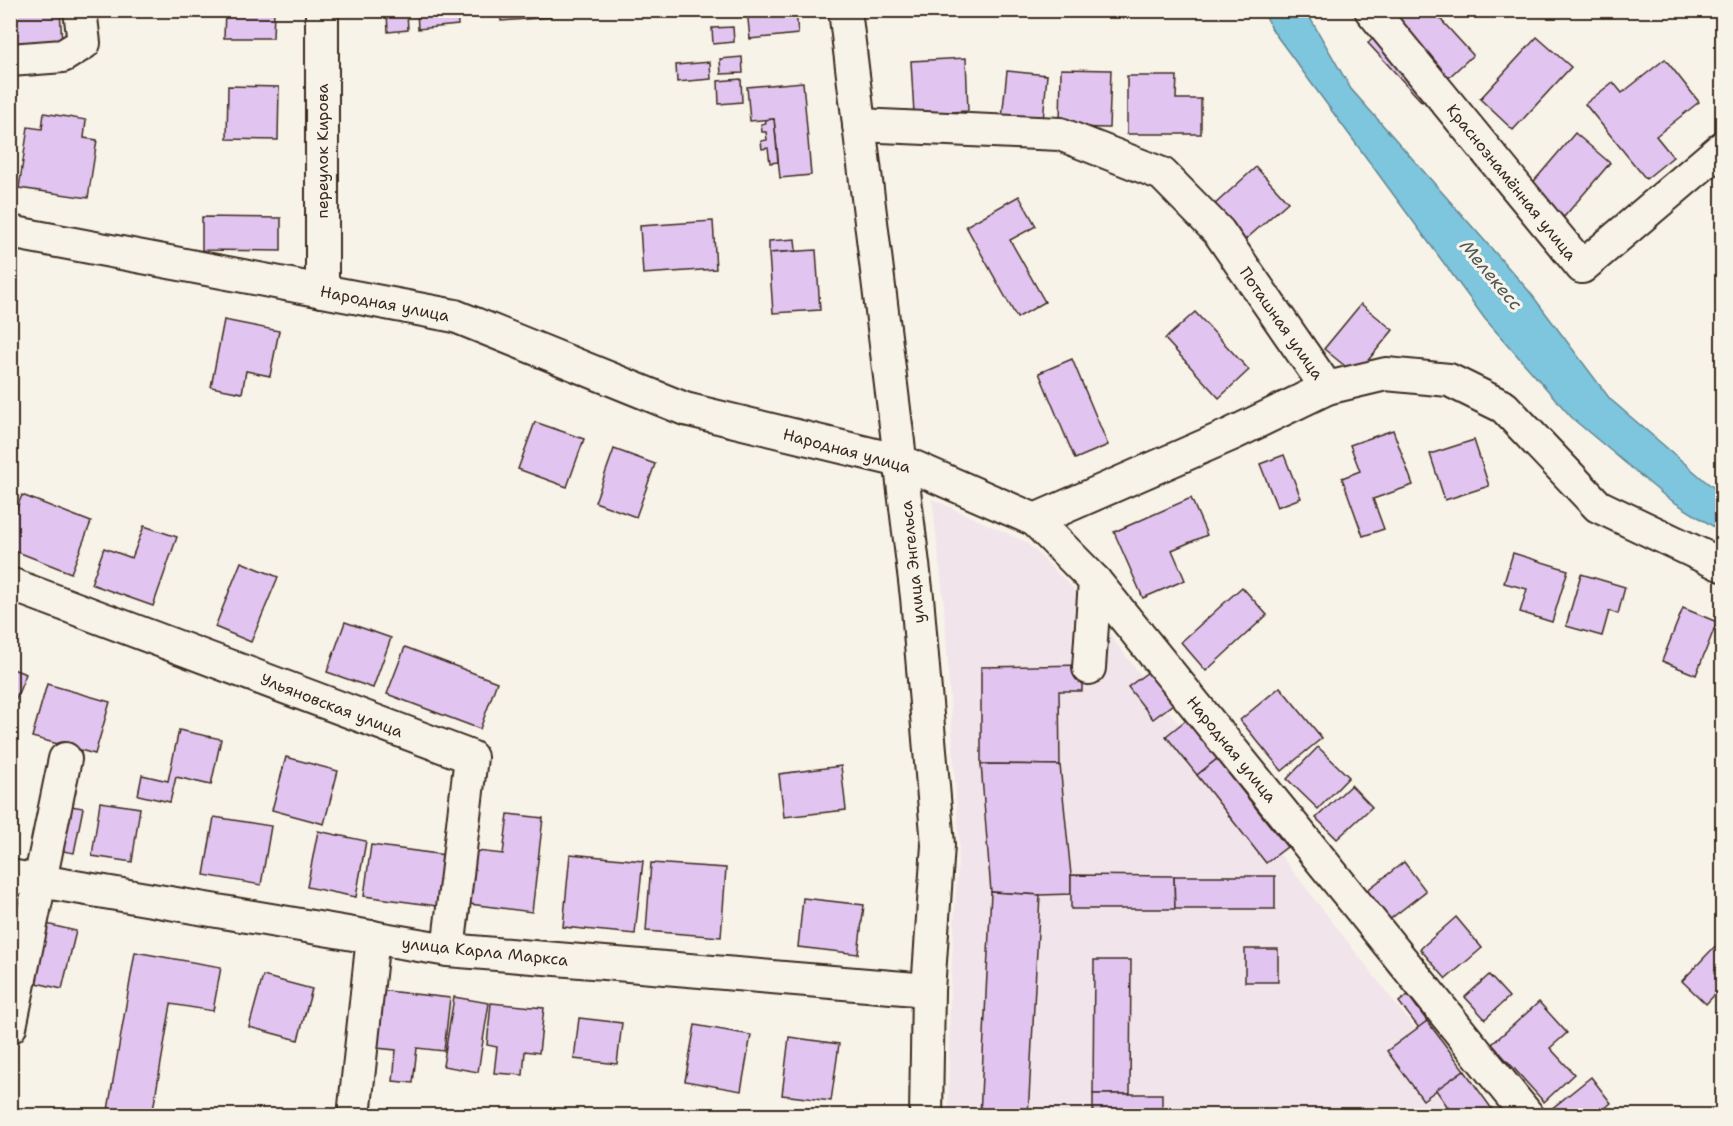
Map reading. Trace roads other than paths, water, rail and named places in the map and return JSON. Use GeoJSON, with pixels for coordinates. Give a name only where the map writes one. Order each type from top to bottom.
{"type":"FeatureCollection","features":[{"type":"Feature","properties":{"kind":"street"},"geometry":{"type":"LineString","coordinates":[[10,60],[63,56],[84,43],[80,10]]}},
{"type":"Feature","properties":{"kind":"street","name":"переулок Кирова"},"geometry":{"type":"LineString","coordinates":[[322,10],[322,291]]}},
{"type":"Feature","properties":{"kind":"street","name":"улица Энгельса"},"geometry":{"type":"LineString","coordinates":[[845,10],[917,597],[938,846],[928,990],[926,1116]]}},
{"type":"Feature","properties":{"kind":"street","name":"Краснознамённая улица"},"geometry":{"type":"LineString","coordinates":[[1371,10],[1582,267],[1722,148]]}},
{"type":"Feature","properties":{"kind":"street","name":"Поташная улица"},"geometry":{"type":"LineString","coordinates":[[859,125],[1060,134],[1162,174],[1219,232],[1327,388],[1386,374],[1449,380],[1504,407],[1598,506],[1722,565]]}},
{"type":"Feature","properties":{"kind":"street","name":"Народная улица"},"geometry":{"type":"LineString","coordinates":[[10,232],[455,316],[685,409],[900,461],[1035,520],[1095,581],[1528,1116]]}},
{"type":"Feature","properties":{"kind":"street"},"geometry":{"type":"LineString","coordinates":[[1035,520],[1232,434],[1327,388]]}},
{"type":"Feature","properties":{"kind":"street"},"geometry":{"type":"LineString","coordinates":[[1089,668],[1095,581]]}},
{"type":"Feature","properties":{"kind":"street","name":"Ульяновская улица"},"geometry":{"type":"LineString","coordinates":[[10,584],[471,757],[448,950]]}},
{"type":"Feature","properties":{"kind":"street"},"geometry":{"type":"LineString","coordinates":[[10,1027],[25,878],[65,759]]}},
{"type":"Feature","properties":{"kind":"street","name":"улица Карла Маркса"},"geometry":{"type":"LineString","coordinates":[[25,878],[448,950],[928,990]]}},
{"type":"Feature","properties":{"kind":"street"},"geometry":{"type":"LineString","coordinates":[[354,1116],[373,937]]}},
{"type":"Feature","properties":{"kind":"water","name":"Мелекесс"},"geometry":{"type":"Polygon","coordinates":[[[1263,11],[1306,11],[1351,89],[1529,291],[1610,399],[1722,494],[1722,532],[1666,497],[1573,419],[1485,319],[1273,31],[1263,11]]]}}]}
